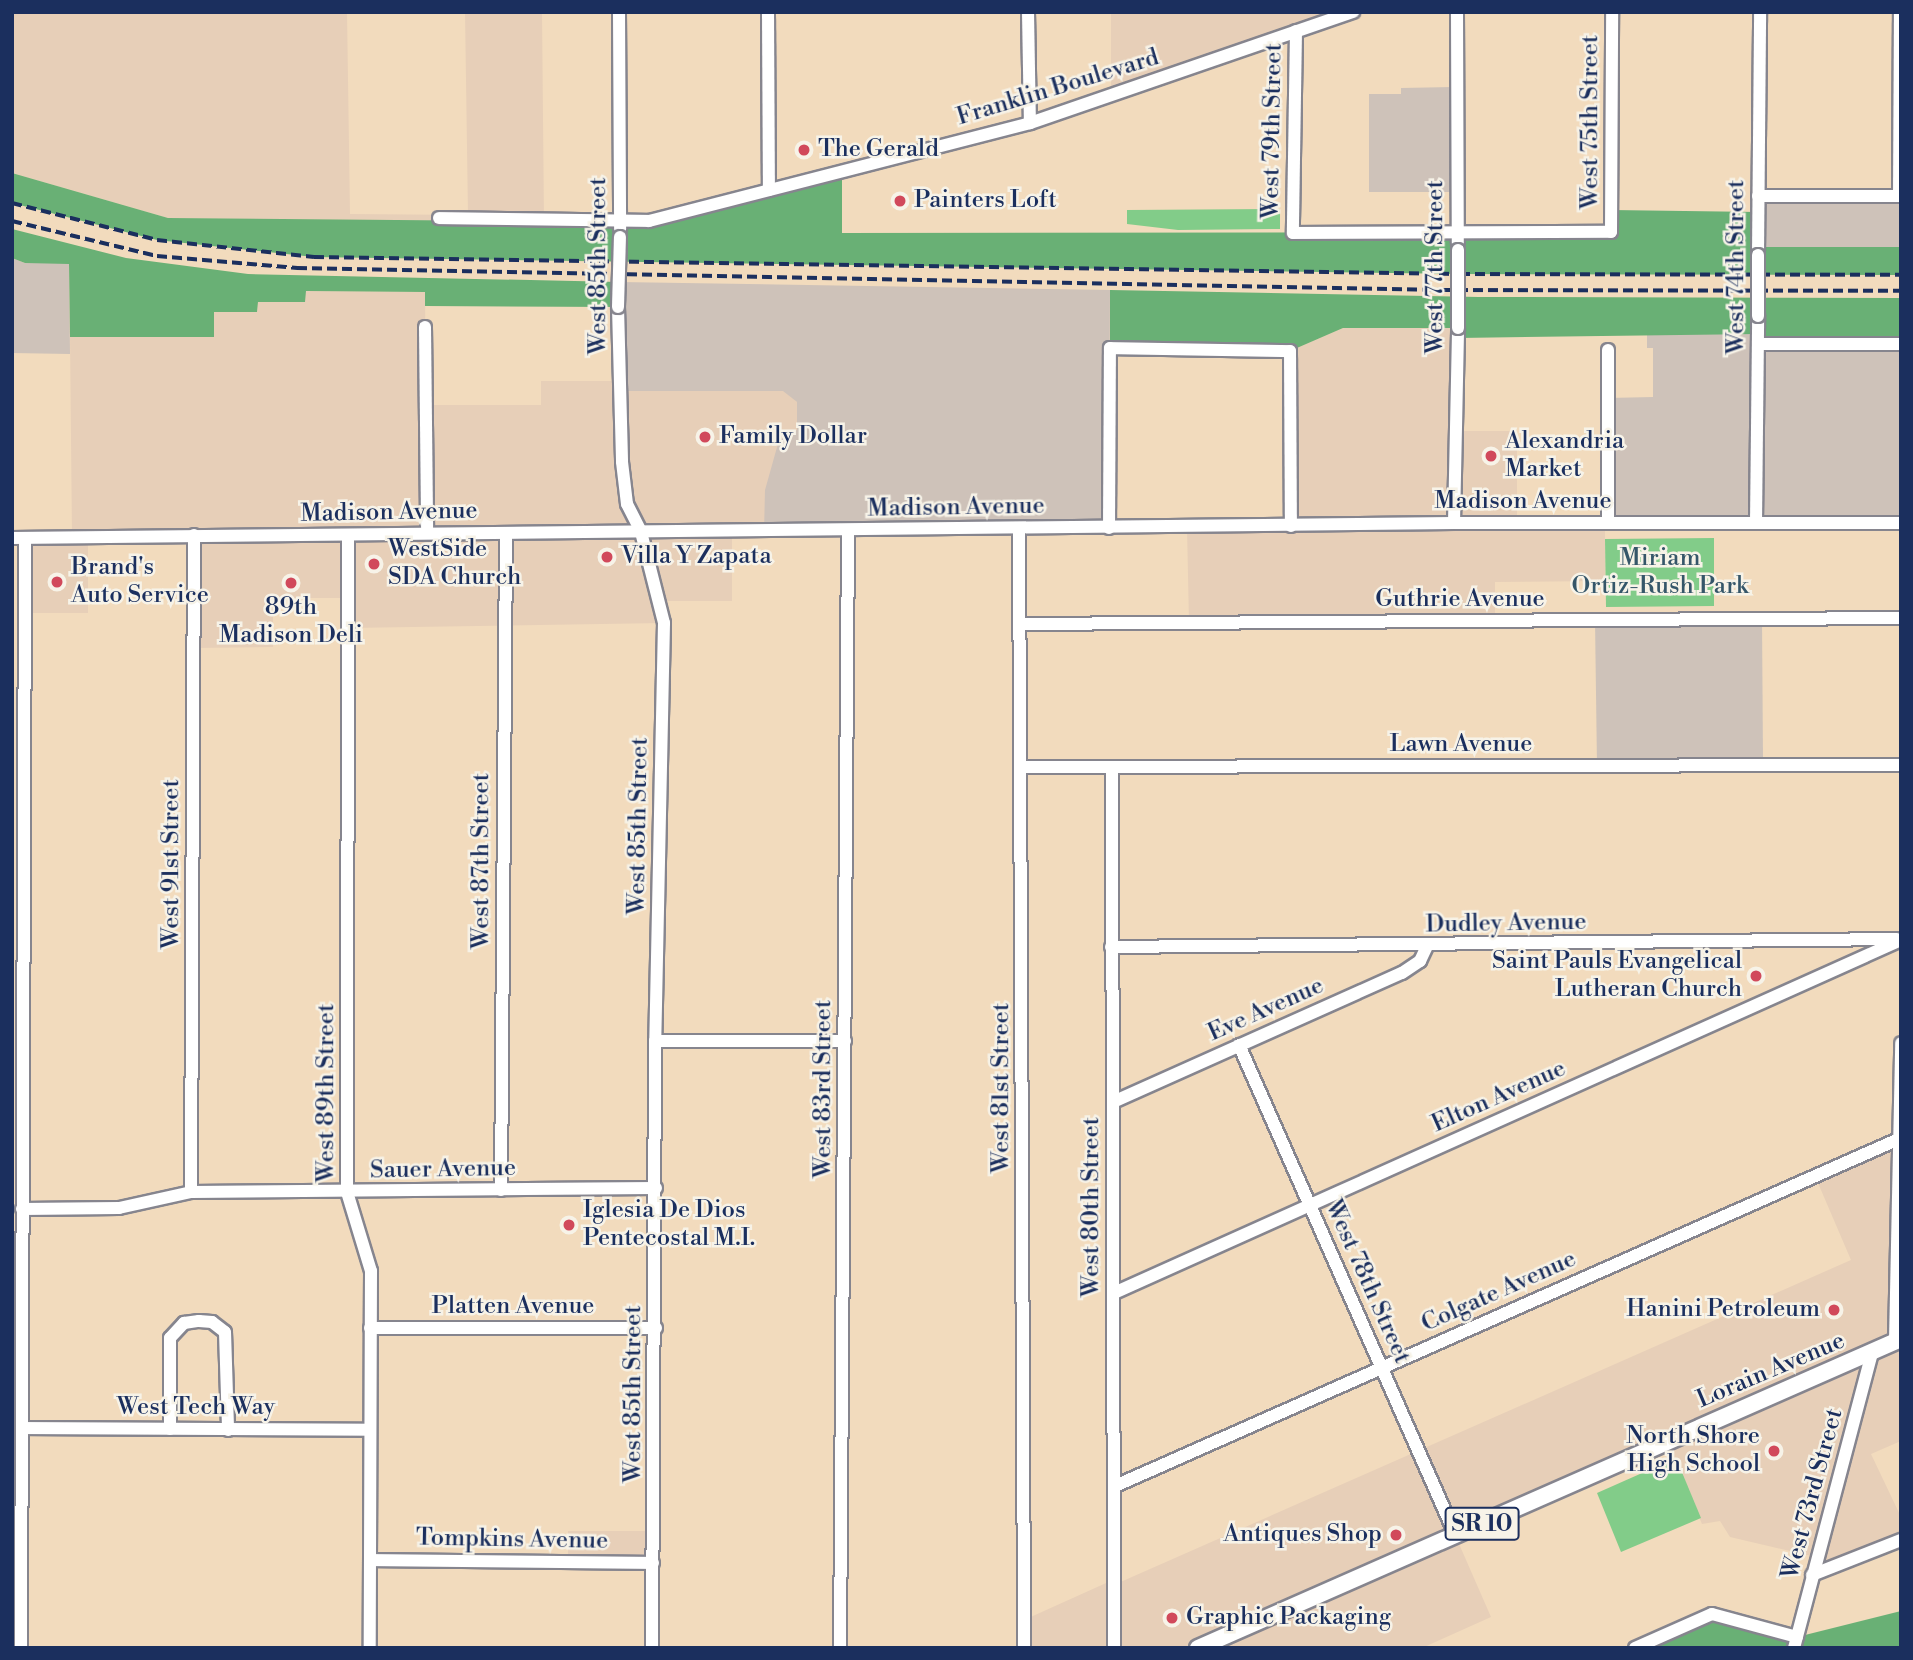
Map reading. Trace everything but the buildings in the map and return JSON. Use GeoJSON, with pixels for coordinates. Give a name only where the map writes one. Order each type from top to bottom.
{"type":"FeatureCollection","features":[{"type":"Feature","properties":{"kind":"main road","name":"Lorain Avenue"},"geometry":{"type":"LineString","coordinates":[[1198,1648],[1898,1340]]}},
{"type":"Feature","properties":{"kind":"street","name":"West 85th Street"},"geometry":{"type":"LineString","coordinates":[[619,12],[618,307],[622,463],[627,504],[641,532],[664,623],[655,1041],[656,1328],[652,1648]]}},
{"type":"Feature","properties":{"kind":"street"},"geometry":{"type":"LineString","coordinates":[[768,12],[769,190]]}},
{"type":"Feature","properties":{"kind":"street"},"geometry":{"type":"LineString","coordinates":[[1028,12],[1030,122]]}},
{"type":"Feature","properties":{"kind":"street","name":"Franklin Boulevard"},"geometry":{"type":"LineString","coordinates":[[439,218],[649,221],[1030,122],[1353,12]]}},
{"type":"Feature","properties":{"kind":"street","name":"West 77th Street"},"geometry":{"type":"LineString","coordinates":[[1454,523],[1458,327],[1457,12]]}},
{"type":"Feature","properties":{"kind":"street","name":"West 75th Street"},"geometry":{"type":"LineString","coordinates":[[1458,235],[1611,232],[1612,12]]}},
{"type":"Feature","properties":{"kind":"street","name":"West 74th Street"},"geometry":{"type":"LineString","coordinates":[[1756,523],[1760,12]]}},
{"type":"Feature","properties":{"kind":"street"},"geometry":{"type":"LineString","coordinates":[[1758,196],[1900,197],[1900,12]]}},
{"type":"Feature","properties":{"kind":"street","name":"West 79th Street"},"geometry":{"type":"LineString","coordinates":[[1296,31],[1293,233],[1458,235]]}},
{"type":"Feature","properties":{"kind":"street"},"geometry":{"type":"LineString","coordinates":[[425,327],[427,533]]}},
{"type":"Feature","properties":{"kind":"street"},"geometry":{"type":"LineString","coordinates":[[1758,344],[1901,344]]}},
{"type":"Feature","properties":{"kind":"street"},"geometry":{"type":"LineString","coordinates":[[1109,527],[1110,348],[1290,351],[1291,526]]}},
{"type":"Feature","properties":{"kind":"street"},"geometry":{"type":"LineString","coordinates":[[1608,350],[1608,523]]}},
{"type":"Feature","properties":{"kind":"street","name":"Madison Avenue"},"geometry":{"type":"LineString","coordinates":[[19,538],[1454,523],[1901,523]]}},
{"type":"Feature","properties":{"kind":"street","name":"West 81st Street"},"geometry":{"type":"LineString","coordinates":[[1019,528],[1024,1648]]}},
{"type":"Feature","properties":{"kind":"street","name":"West 83rd Street"},"geometry":{"type":"LineString","coordinates":[[841,1648],[848,531]]}},
{"type":"Feature","properties":{"kind":"street","name":"West 87th Street"},"geometry":{"type":"LineString","coordinates":[[501,1190],[506,533]]}},
{"type":"Feature","properties":{"kind":"street","name":"West 91st Street"},"geometry":{"type":"LineString","coordinates":[[191,1192],[194,535]]}},
{"type":"Feature","properties":{"kind":"street","name":"West 89th Street"},"geometry":{"type":"LineString","coordinates":[[348,535],[347,1192],[371,1271],[370,1648]]}},
{"type":"Feature","properties":{"kind":"street"},"geometry":{"type":"LineString","coordinates":[[19,538],[21,1648]]}},
{"type":"Feature","properties":{"kind":"street","name":"Guthrie Avenue"},"geometry":{"type":"LineString","coordinates":[[1020,624],[1901,618]]}},
{"type":"Feature","properties":{"kind":"street","name":"Lawn Avenue"},"geometry":{"type":"LineString","coordinates":[[1022,767],[1901,765]]}},
{"type":"Feature","properties":{"kind":"street","name":"West 80th Street"},"geometry":{"type":"LineString","coordinates":[[1112,767],[1114,1648]]}},
{"type":"Feature","properties":{"kind":"street","name":"Dudley Avenue"},"geometry":{"type":"LineString","coordinates":[[1111,947],[1901,940]]}},
{"type":"Feature","properties":{"kind":"street","name":"Elton Avenue"},"geometry":{"type":"LineString","coordinates":[[1114,1293],[1901,940]]}},
{"type":"Feature","properties":{"kind":"street","name":"Eve Avenue"},"geometry":{"type":"LineString","coordinates":[[1113,1102],[1402,973],[1420,961],[1427,946]]}},
{"type":"Feature","properties":{"kind":"street"},"geometry":{"type":"LineString","coordinates":[[655,1041],[845,1041]]}},
{"type":"Feature","properties":{"kind":"street"},"geometry":{"type":"LineString","coordinates":[[1898,1340],[1901,1043]]}},
{"type":"Feature","properties":{"kind":"street","name":"West 78th Street"},"geometry":{"type":"LineString","coordinates":[[1239,1045],[1456,1536]]}},
{"type":"Feature","properties":{"kind":"street","name":"Colgate Avenue"},"geometry":{"type":"LineString","coordinates":[[1115,1486],[1900,1139]]}},
{"type":"Feature","properties":{"kind":"street","name":"Sauer Avenue"},"geometry":{"type":"LineString","coordinates":[[22,1209],[119,1208],[191,1192],[656,1188]]}},
{"type":"Feature","properties":{"kind":"street"},"geometry":{"type":"LineString","coordinates":[[170,1429],[170,1338],[184,1323],[199,1321],[212,1322],[225,1332],[228,1430]]}},
{"type":"Feature","properties":{"kind":"street","name":"Platten Avenue"},"geometry":{"type":"LineString","coordinates":[[370,1328],[656,1328]]}},
{"type":"Feature","properties":{"kind":"street","name":"West 73rd Street"},"geometry":{"type":"LineString","coordinates":[[1795,1643],[1872,1352]]}},
{"type":"Feature","properties":{"kind":"street","name":"West Tech Way"},"geometry":{"type":"LineString","coordinates":[[22,1428],[370,1430]]}},
{"type":"Feature","properties":{"kind":"street"},"geometry":{"type":"LineString","coordinates":[[1812,1575],[1901,1540]]}},
{"type":"Feature","properties":{"kind":"street","name":"Tompkins Avenue"},"geometry":{"type":"LineString","coordinates":[[370,1560],[653,1563]]}},
{"type":"Feature","properties":{"kind":"street"},"geometry":{"type":"LineString","coordinates":[[1635,1648],[1712,1614],[1795,1643]]}},
{"type":"Feature","properties":{"kind":"shaded area"},"geometry":{"type":"Polygon","coordinates":[[[12,12],[347,12],[350,214],[468,215],[465,12],[542,12],[544,222],[168,218],[12,173],[12,12]]]}},
{"type":"Feature","properties":{"kind":"shaded area"},"geometry":{"type":"Polygon","coordinates":[[[1111,12],[1353,12],[1111,98],[1111,12]]]}},
{"type":"Feature","properties":{"kind":"shaded area"},"geometry":{"type":"Polygon","coordinates":[[[1453,87],[1453,192],[1369,192],[1369,94],[1401,94],[1401,88],[1453,87]]]}},
{"type":"Feature","properties":{"kind":"shaded area"},"geometry":{"type":"Polygon","coordinates":[[[1758,196],[1901,196],[1901,247],[1758,247],[1758,196]]]}},
{"type":"Feature","properties":{"kind":"shaded area"},"geometry":{"type":"Polygon","coordinates":[[[12,258],[25,263],[69,263],[70,354],[12,353],[12,258]]]}},
{"type":"Feature","properties":{"kind":"shaded area"},"geometry":{"type":"Polygon","coordinates":[[[619,282],[1110,290],[1109,528],[764,532],[765,490],[779,440],[797,430],[797,402],[783,391],[620,391],[619,282]]]}},
{"type":"Feature","properties":{"kind":"shaded area"},"geometry":{"type":"Polygon","coordinates":[[[305,291],[425,292],[426,405],[541,405],[541,381],[620,381],[620,391],[784,391],[797,402],[797,430],[764,532],[732,533],[732,601],[659,601],[664,623],[348,628],[348,598],[273,598],[273,647],[194,648],[194,536],[88,537],[88,613],[25,613],[25,538],[72,537],[70,337],[213,337],[214,312],[257,312],[258,302],[305,302],[305,291]]]}},
{"type":"Feature","properties":{"kind":"shaded area"},"geometry":{"type":"Polygon","coordinates":[[[1343,328],[1458,328],[1456,431],[1517,431],[1517,524],[1605,523],[1605,581],[1495,582],[1495,621],[1189,623],[1187,527],[1291,526],[1290,351],[1343,328]]]}},
{"type":"Feature","properties":{"kind":"shaded area"},"geometry":{"type":"Polygon","coordinates":[[[1647,334],[1758,334],[1901,344],[1901,523],[1608,523],[1608,398],[1653,397],[1653,348],[1647,348],[1647,334]]]}},
{"type":"Feature","properties":{"kind":"shaded area"},"geometry":{"type":"Polygon","coordinates":[[[1762,619],[1763,761],[1597,766],[1595,620],[1762,619]]]}},
{"type":"Feature","properties":{"kind":"shaded area"},"geometry":{"type":"Polygon","coordinates":[[[1899,1139],[1901,1441],[1871,1454],[1901,1517],[1901,1540],[1812,1575],[1816,1557],[1730,1537],[1720,1521],[1702,1524],[1668,1442],[1456,1537],[1491,1617],[1422,1648],[1024,1648],[1024,1620],[1115,1579],[1116,1584],[1851,1260],[1815,1176],[1899,1139]]]}},
{"type":"Feature","properties":{"kind":"shaded area"},"geometry":{"type":"Polygon","coordinates":[[[568,1531],[653,1531],[653,1563],[568,1562],[568,1531]]]}},
{"type":"Feature","properties":{"kind":"green space"},"geometry":{"type":"Polygon","coordinates":[[[842,171],[842,233],[1611,232],[1611,210],[1758,212],[1758,247],[1901,247],[1901,275],[1460,274],[314,257],[157,240],[12,203],[12,173],[168,218],[620,222],[842,171]]]}},
{"type":"Feature","properties":{"kind":"green space"},"geometry":{"type":"Polygon","coordinates":[[[1280,209],[1280,229],[1178,230],[1127,224],[1127,210],[1280,209]]]}},
{"type":"Feature","properties":{"kind":"green space"},"geometry":{"type":"Polygon","coordinates":[[[12,229],[126,258],[248,274],[619,282],[618,307],[425,306],[425,292],[306,291],[305,302],[258,302],[257,312],[214,312],[214,337],[70,337],[69,264],[25,263],[12,258],[12,229]]]}},
{"type":"Feature","properties":{"kind":"green space"},"geometry":{"type":"Polygon","coordinates":[[[1110,290],[1479,297],[1901,298],[1901,344],[1758,344],[1758,334],[1458,338],[1457,328],[1343,328],[1290,351],[1110,348],[1110,290]]]}},
{"type":"Feature","properties":{"kind":"green space","name":"Miriam Ortiz-Rush Park"},"geometry":{"type":"Polygon","coordinates":[[[1714,538],[1714,606],[1606,607],[1605,539],[1714,538]]]}},
{"type":"Feature","properties":{"kind":"green space"},"geometry":{"type":"Polygon","coordinates":[[[1676,1458],[1701,1518],[1621,1552],[1597,1493],[1676,1458]]]}},
{"type":"Feature","properties":{"kind":"green space"},"geometry":{"type":"Polygon","coordinates":[[[1901,1611],[1901,1648],[1635,1648],[1712,1614],[1797,1637],[1901,1611]]]}},
{"type":"Feature","properties":{"kind":"railway"},"geometry":{"type":"LineString","coordinates":[[12,203],[157,240],[314,257],[1460,274],[1901,275]]}},
{"type":"Feature","properties":{"kind":"railway"},"geometry":{"type":"LineString","coordinates":[[12,221],[157,256],[297,268],[1443,290],[1901,291]]}},
{"type":"Feature","properties":{"kind":"place","name":"The Gerald"},"geometry":{"type":"Point","coordinates":[804,150]}},
{"type":"Feature","properties":{"kind":"place","name":"Painters Loft"},"geometry":{"type":"Point","coordinates":[900,201]}},
{"type":"Feature","properties":{"kind":"place","name":"Family Dollar"},"geometry":{"type":"Point","coordinates":[705,437]}},
{"type":"Feature","properties":{"kind":"place","name":"Alexandria Market"},"geometry":{"type":"Point","coordinates":[1491,456]}},
{"type":"Feature","properties":{"kind":"place","name":"Villa Y Zapata"},"geometry":{"type":"Point","coordinates":[607,557]}},
{"type":"Feature","properties":{"kind":"place","name":"WestSide SDA Church"},"geometry":{"type":"Point","coordinates":[374,564]}},
{"type":"Feature","properties":{"kind":"place","name":"Brand's Auto Service"},"geometry":{"type":"Point","coordinates":[57,582]}},
{"type":"Feature","properties":{"kind":"place","name":"89th Madison Deli"},"geometry":{"type":"Point","coordinates":[291,583]}},
{"type":"Feature","properties":{"kind":"place","name":"Saint Pauls Evangelical Lutheran Church"},"geometry":{"type":"Point","coordinates":[1756,976]}},
{"type":"Feature","properties":{"kind":"place","name":"Iglesia De Dios Pentecostal M.I."},"geometry":{"type":"Point","coordinates":[569,1225]}},
{"type":"Feature","properties":{"kind":"place","name":"Hanini Petroleum"},"geometry":{"type":"Point","coordinates":[1834,1310]}},
{"type":"Feature","properties":{"kind":"place","name":"North Shore High School"},"geometry":{"type":"Point","coordinates":[1774,1451]}},
{"type":"Feature","properties":{"kind":"place","name":"Antiques Shop"},"geometry":{"type":"Point","coordinates":[1396,1535]}},
{"type":"Feature","properties":{"kind":"place","name":"Graphic Packaging"},"geometry":{"type":"Point","coordinates":[1172,1618]}}]}
